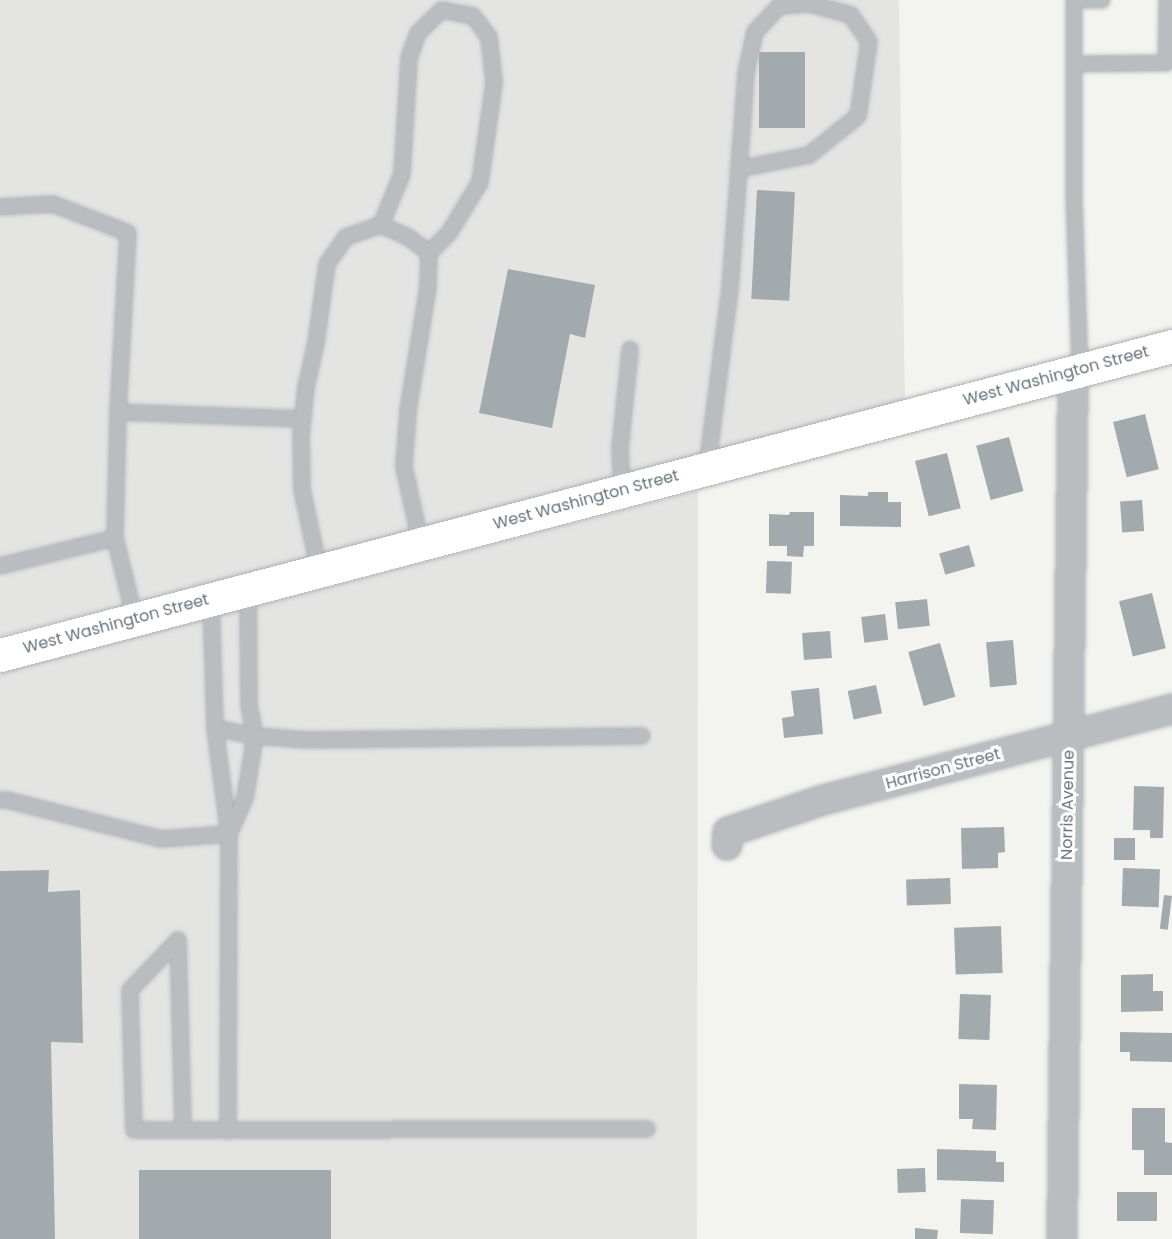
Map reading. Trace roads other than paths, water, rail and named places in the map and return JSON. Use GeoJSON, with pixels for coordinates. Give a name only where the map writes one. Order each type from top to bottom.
{"type":"FeatureCollection","features":[{"type":"Feature","properties":{"kind":"main road","name":"West Washington Street"},"geometry":{"type":"LineString","coordinates":[[0,655],[1172,346]]}},
{"type":"Feature","properties":{"kind":"street","name":"Norris Avenue"},"geometry":{"type":"LineString","coordinates":[[1062,1239],[1077,371]]}},
{"type":"Feature","properties":{"kind":"street","name":"Harrison Street"},"geometry":{"type":"LineString","coordinates":[[727,845],[728,832],[823,800],[1172,709]]}},
{"type":"Feature","properties":{"kind":"lane"},"geometry":{"type":"LineString","coordinates":[[1077,371],[1074,0],[1102,0]]}},
{"type":"Feature","properties":{"kind":"lane"},"geometry":{"type":"LineString","coordinates":[[1074,64],[1166,63],[1167,0]]}},
{"type":"Feature","properties":{"kind":"lane"},"geometry":{"type":"LineString","coordinates":[[707,468],[730,288],[746,73],[755,32],[779,6],[810,4],[851,15],[869,42],[858,116],[810,156],[739,169]]}},
{"type":"Feature","properties":{"kind":"lane"},"geometry":{"type":"LineString","coordinates":[[381,225],[402,174],[409,58],[418,33],[442,10],[473,16],[489,37],[494,83],[480,182],[449,233],[429,253],[428,287],[408,411],[404,467],[421,544]]}},
{"type":"Feature","properties":{"kind":"lane"},"geometry":{"type":"LineString","coordinates":[[0,207],[52,204],[128,233],[118,412],[115,538],[135,619]]}},
{"type":"Feature","properties":{"kind":"lane"},"geometry":{"type":"LineString","coordinates":[[319,570],[302,489],[302,419],[327,264],[346,237],[381,225],[408,237],[429,253]]}},
{"type":"Feature","properties":{"kind":"lane"},"geometry":{"type":"LineString","coordinates":[[622,491],[620,448],[630,350]]}},
{"type":"Feature","properties":{"kind":"lane"},"geometry":{"type":"LineString","coordinates":[[118,412],[302,419]]}},
{"type":"Feature","properties":{"kind":"lane"},"geometry":{"type":"LineString","coordinates":[[0,566],[115,538]]}},
{"type":"Feature","properties":{"kind":"lane"},"geometry":{"type":"LineString","coordinates":[[229,834],[245,798],[255,736],[249,704],[248,589]]}},
{"type":"Feature","properties":{"kind":"lane"},"geometry":{"type":"LineString","coordinates":[[212,599],[215,728],[229,834],[228,1131]]}},
{"type":"Feature","properties":{"kind":"lane"},"geometry":{"type":"LineString","coordinates":[[215,728],[255,736],[306,740],[642,736]]}},
{"type":"Feature","properties":{"kind":"lane"},"geometry":{"type":"LineString","coordinates":[[0,801],[8,800],[161,839],[229,834]]}},
{"type":"Feature","properties":{"kind":"lane"},"geometry":{"type":"LineString","coordinates":[[183,1128],[178,940],[130,990],[134,1130],[183,1128],[228,1131],[647,1129]]}}]}
